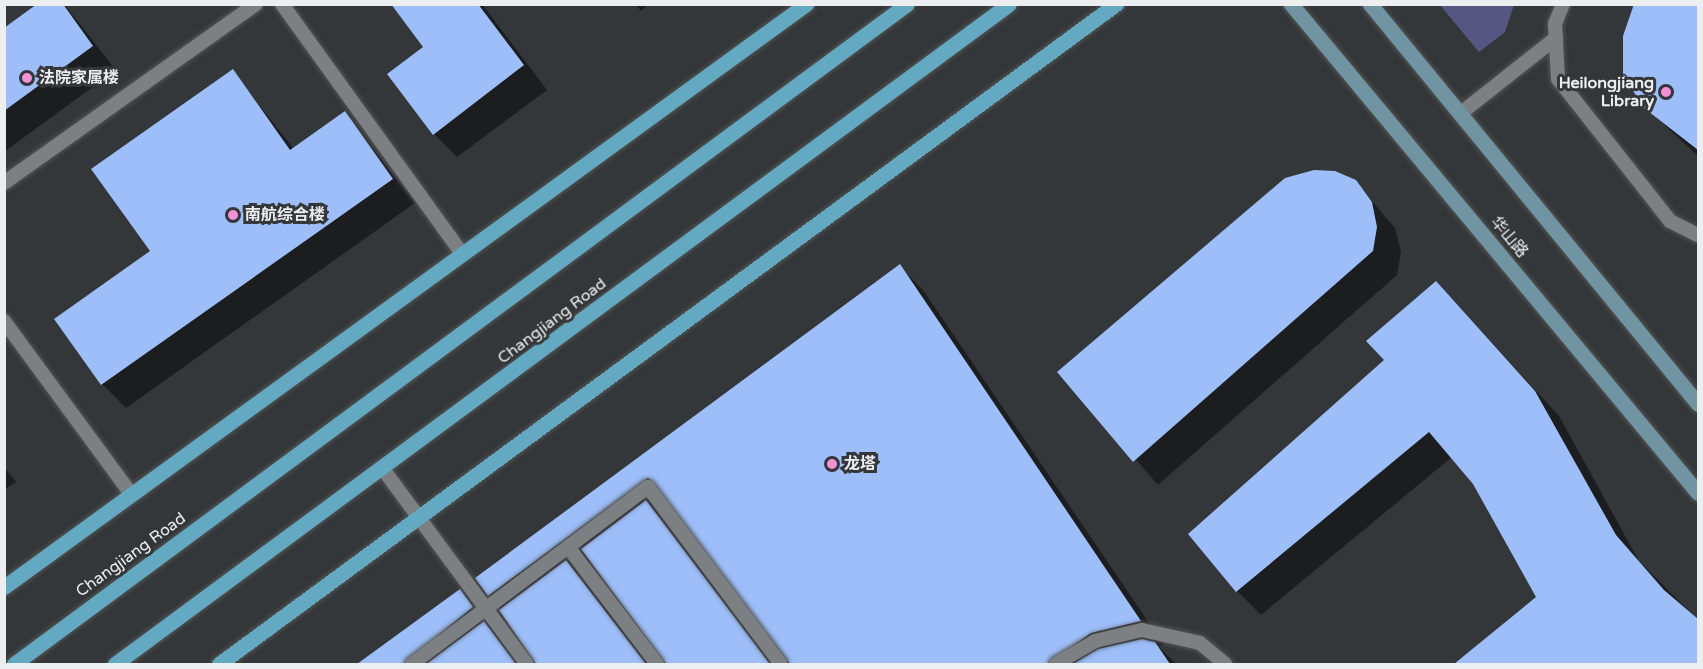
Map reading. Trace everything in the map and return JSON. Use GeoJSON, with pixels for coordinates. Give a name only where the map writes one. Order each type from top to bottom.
{"type":"FeatureCollection","features":[{"type":"Feature","properties":{"kind":"main road"},"geometry":{"type":"LineString","coordinates":[[4,587],[461,252],[806,4]]}},
{"type":"Feature","properties":{"kind":"main road","name":"Changjiang Road"},"geometry":{"type":"LineString","coordinates":[[14,664],[907,4]]}},
{"type":"Feature","properties":{"kind":"main road","name":"Changjiang Road"},"geometry":{"type":"LineString","coordinates":[[115,664],[383,469],[1010,4]]}},
{"type":"Feature","properties":{"kind":"main road"},"geometry":{"type":"LineString","coordinates":[[219,664],[1116,4]]}},
{"type":"Feature","properties":{"kind":"main road","name":"华山路"},"geometry":{"type":"LineString","coordinates":[[1291,4],[1698,493]]}},
{"type":"Feature","properties":{"kind":"main road"},"geometry":{"type":"LineString","coordinates":[[1370,4],[1698,404]]}},
{"type":"Feature","properties":{"kind":"lane"},"geometry":{"type":"LineString","coordinates":[[4,183],[256,4]]}},
{"type":"Feature","properties":{"kind":"lane"},"geometry":{"type":"LineString","coordinates":[[282,4],[461,252]]}},
{"type":"Feature","properties":{"kind":"lane"},"geometry":{"type":"LineString","coordinates":[[1563,4],[1556,38],[1558,79],[1670,220],[1698,236]]}},
{"type":"Feature","properties":{"kind":"lane"},"geometry":{"type":"LineString","coordinates":[[1461,113],[1556,38]]}},
{"type":"Feature","properties":{"kind":"lane"},"geometry":{"type":"LineString","coordinates":[[4,321],[131,494]]}},
{"type":"Feature","properties":{"kind":"lane"},"geometry":{"type":"LineString","coordinates":[[383,469],[527,664]]}},
{"type":"Feature","properties":{"kind":"lane"},"geometry":{"type":"LineString","coordinates":[[412,664],[487,610],[648,487],[781,664]]}},
{"type":"Feature","properties":{"kind":"lane"},"geometry":{"type":"LineString","coordinates":[[568,548],[657,664]]}},
{"type":"Feature","properties":{"kind":"lane"},"geometry":{"type":"LineString","coordinates":[[1056,664],[1095,641],[1142,630],[1200,643],[1224,664]]}},
{"type":"Feature","properties":{"kind":"shaded area"},"geometry":{"type":"Polygon","coordinates":[[[1440,5],[1514,5],[1505,32],[1479,52],[1440,5]]]}},
{"type":"Feature","properties":{"kind":"building","name":"法院家属楼"},"geometry":{"type":"Polygon","coordinates":[[[37,4],[63,4],[93,46],[4,111],[4,28],[37,4]]]}},
{"type":"Feature","properties":{"kind":"building"},"geometry":{"type":"Polygon","coordinates":[[[391,4],[478,4],[524,65],[433,135],[387,74],[423,47],[391,4]]]}},
{"type":"Feature","properties":{"kind":"building","name":"Heilongjiang Library"},"geometry":{"type":"Polygon","coordinates":[[[1634,4],[1698,4],[1698,150],[1644,108],[1623,75],[1623,36],[1634,4]]]}},
{"type":"Feature","properties":{"kind":"building","name":"南航综合楼"},"geometry":{"type":"Polygon","coordinates":[[[233,69],[290,150],[345,111],[393,179],[101,385],[54,319],[150,251],[91,169],[233,69]]]}},
{"type":"Feature","properties":{"kind":"building"},"geometry":{"type":"Polygon","coordinates":[[[1314,170],[1335,171],[1356,180],[1372,202],[1377,227],[1373,251],[1133,462],[1057,372],[1285,178],[1314,170]]]}},
{"type":"Feature","properties":{"kind":"building","name":"龙塔"},"geometry":{"type":"Polygon","coordinates":[[[900,264],[1141,621],[1091,633],[1047,664],[790,664],[648,478],[488,596],[475,578],[900,264]]]}},
{"type":"Feature","properties":{"kind":"building"},"geometry":{"type":"Polygon","coordinates":[[[1436,281],[1535,391],[1616,535],[1664,590],[1698,619],[1698,664],[1454,664],[1536,597],[1473,484],[1429,432],[1236,592],[1188,534],[1384,360],[1366,341],[1436,281]]]}},
{"type":"Feature","properties":{"kind":"building"},"geometry":{"type":"Polygon","coordinates":[[[646,500],[770,664],[666,664],[581,549],[646,500]]]}},
{"type":"Feature","properties":{"kind":"building"},"geometry":{"type":"Polygon","coordinates":[[[566,560],[646,664],[536,664],[499,610],[566,560]]]}},
{"type":"Feature","properties":{"kind":"building"},"geometry":{"type":"Polygon","coordinates":[[[460,589],[473,607],[403,664],[357,664],[460,589]]]}},
{"type":"Feature","properties":{"kind":"building"},"geometry":{"type":"Polygon","coordinates":[[[484,621],[516,664],[426,664],[484,621]]]}},
{"type":"Feature","properties":{"kind":"building"},"geometry":{"type":"Polygon","coordinates":[[[1142,639],[1155,642],[1170,664],[1073,664],[1098,649],[1142,639]]]}},
{"type":"Feature","properties":{"kind":"place","name":"法院家属楼"},"geometry":{"type":"Point","coordinates":[27,78]}},
{"type":"Feature","properties":{"kind":"place","name":"Heilongjiang Library"},"geometry":{"type":"Point","coordinates":[1666,92]}},
{"type":"Feature","properties":{"kind":"place","name":"南航综合楼"},"geometry":{"type":"Point","coordinates":[233,215]}},
{"type":"Feature","properties":{"kind":"place","name":"龙塔"},"geometry":{"type":"Point","coordinates":[832,464]}}]}
